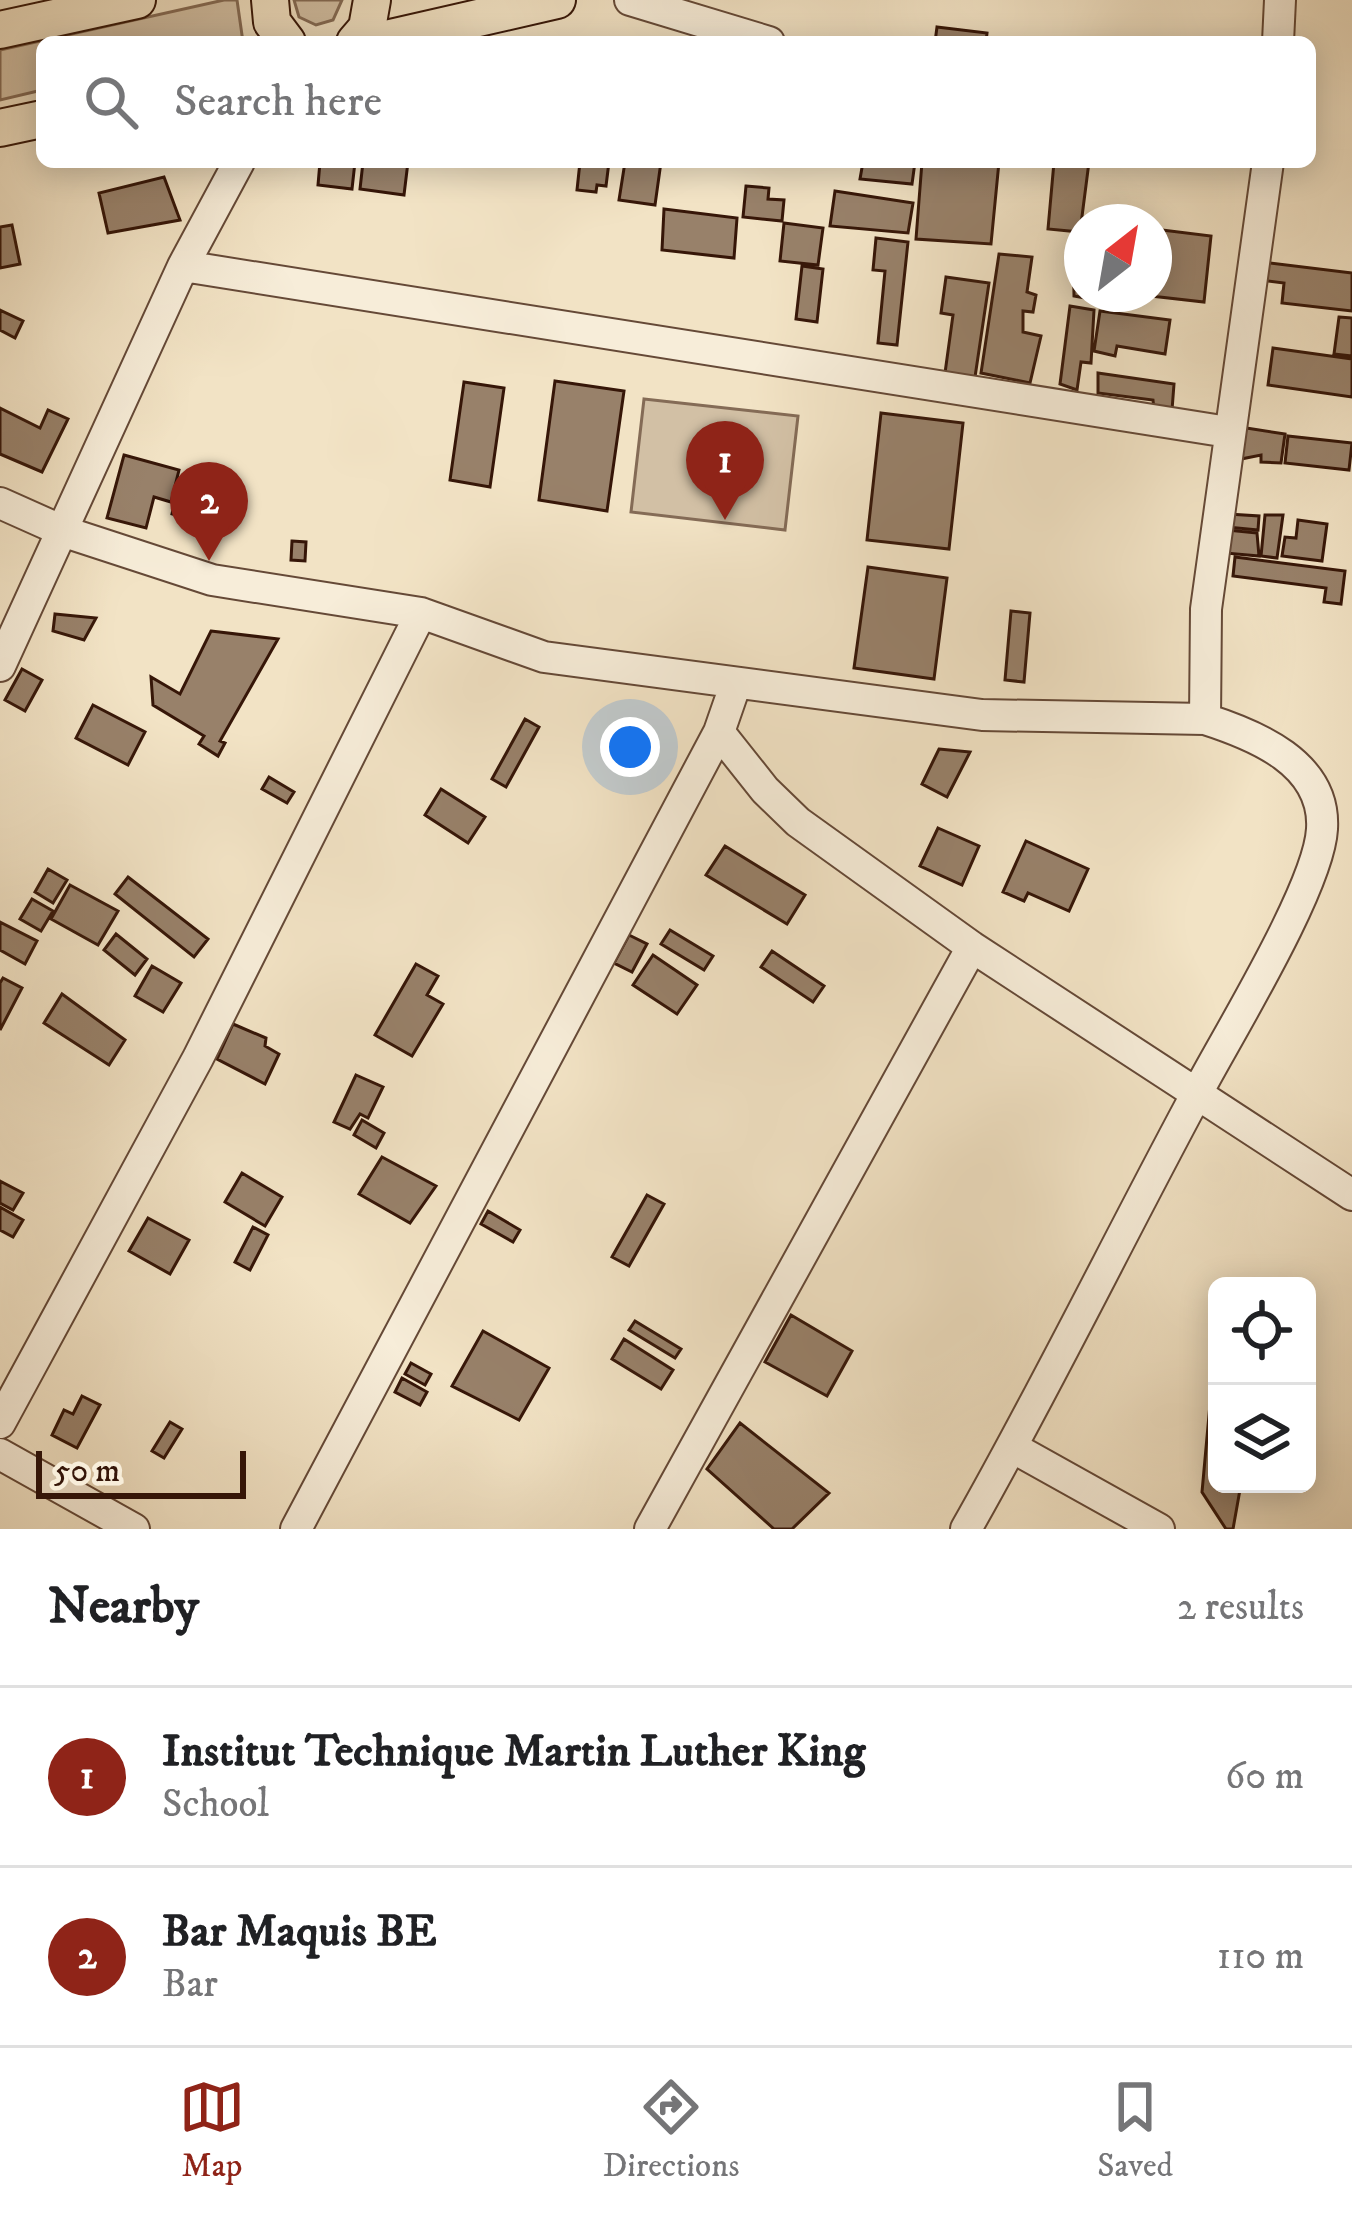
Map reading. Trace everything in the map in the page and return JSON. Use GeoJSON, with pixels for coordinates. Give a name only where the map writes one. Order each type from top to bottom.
{"type":"FeatureCollection","features":[{"type":"Feature","properties":{"kind":"main road"},"geometry":{"type":"LineString","coordinates":[[0,30],[137,0]]}},
{"type":"Feature","properties":{"kind":"main road"},"geometry":{"type":"LineString","coordinates":[[270,0],[272,22],[282,36]]}},
{"type":"Feature","properties":{"kind":"main road"},"geometry":{"type":"LineString","coordinates":[[360,36],[367,28],[372,0]]}},
{"type":"Feature","properties":{"kind":"main road"},"geometry":{"type":"LineString","coordinates":[[400,36],[557,0]]}},
{"type":"Feature","properties":{"kind":"main road"},"geometry":{"type":"LineString","coordinates":[[0,128],[36,120]]}},
{"type":"Feature","properties":{"kind":"street"},"geometry":{"type":"LineString","coordinates":[[630,0],[749,36]]}},
{"type":"Feature","properties":{"kind":"street"},"geometry":{"type":"LineString","coordinates":[[1278,36],[1280,0]]}},
{"type":"Feature","properties":{"kind":"street"},"geometry":{"type":"LineString","coordinates":[[0,667],[183,266],[236,168]]}},
{"type":"Feature","properties":{"kind":"street"},"geometry":{"type":"LineString","coordinates":[[1205,719],[1207,608],[1267,168]]}},
{"type":"Feature","properties":{"kind":"street"},"geometry":{"type":"LineString","coordinates":[[183,266],[1228,432]]}},
{"type":"Feature","properties":{"kind":"street"},"geometry":{"type":"LineString","coordinates":[[0,503],[65,532],[212,580],[421,613],[544,657],[982,715],[1205,719],[1257,736],[1286,756],[1317,795],[1322,829],[1307,881],[966,1529]]}},
{"type":"Feature","properties":{"kind":"street"},"geometry":{"type":"LineString","coordinates":[[0,1423],[198,1058],[421,613]]}},
{"type":"Feature","properties":{"kind":"street"},"geometry":{"type":"LineString","coordinates":[[296,1529],[719,732],[736,683]]}},
{"type":"Feature","properties":{"kind":"street"},"geometry":{"type":"LineString","coordinates":[[719,732],[765,790],[798,822],[972,947],[1352,1195]]}},
{"type":"Feature","properties":{"kind":"street"},"geometry":{"type":"LineString","coordinates":[[650,1529],[972,947]]}},
{"type":"Feature","properties":{"kind":"street"},"geometry":{"type":"LineString","coordinates":[[1012,1447],[1159,1529]]}},
{"type":"Feature","properties":{"kind":"street"},"geometry":{"type":"LineString","coordinates":[[0,1454],[134,1529]]}},
{"type":"Feature","properties":{"kind":"shaded area"},"geometry":{"type":"Polygon","coordinates":[[[237,0],[242,36],[63,36],[237,0]]]}},
{"type":"Feature","properties":{"kind":"shaded area"},"geometry":{"type":"Polygon","coordinates":[[[294,0],[342,0],[333,20],[316,25],[299,17],[294,0]]]}},
{"type":"Feature","properties":{"kind":"shaded area"},"geometry":{"type":"Polygon","coordinates":[[[36,42],[36,91],[0,100],[0,50],[36,42]]]}},
{"type":"Feature","properties":{"kind":"shaded area"},"geometry":{"type":"Polygon","coordinates":[[[644,399],[798,416],[785,530],[631,512],[644,399]]]}},
{"type":"Feature","properties":{"kind":"building"},"geometry":{"type":"Polygon","coordinates":[[[937,27],[987,33],[987,36],[936,36],[937,27]]]}},
{"type":"Feature","properties":{"kind":"building"},"geometry":{"type":"Polygon","coordinates":[[[319,168],[354,168],[352,189],[318,185],[319,168]]]}},
{"type":"Feature","properties":{"kind":"building"},"geometry":{"type":"Polygon","coordinates":[[[362,168],[407,168],[404,195],[360,189],[362,168]]]}},
{"type":"Feature","properties":{"kind":"building"},"geometry":{"type":"Polygon","coordinates":[[[579,168],[608,168],[606,186],[597,185],[596,192],[577,190],[579,168]]]}},
{"type":"Feature","properties":{"kind":"building"},"geometry":{"type":"Polygon","coordinates":[[[624,168],[660,168],[655,205],[619,200],[624,168]]]}},
{"type":"Feature","properties":{"kind":"building"},"geometry":{"type":"Polygon","coordinates":[[[862,168],[914,168],[912,184],[860,179],[862,168]]]}},
{"type":"Feature","properties":{"kind":"building"},"geometry":{"type":"Polygon","coordinates":[[[922,168],[998,168],[991,244],[916,239],[922,168]]]}},
{"type":"Feature","properties":{"kind":"building"},"geometry":{"type":"Polygon","coordinates":[[[1053,168],[1088,168],[1084,204],[1064,204],[1064,230],[1048,229],[1053,168]]]}},
{"type":"Feature","properties":{"kind":"building"},"geometry":{"type":"Polygon","coordinates":[[[164,177],[180,220],[108,233],[99,193],[164,177]]]}},
{"type":"Feature","properties":{"kind":"building"},"geometry":{"type":"Polygon","coordinates":[[[746,186],[769,188],[768,199],[784,200],[782,221],[743,217],[746,186]]]}},
{"type":"Feature","properties":{"kind":"building"},"geometry":{"type":"Polygon","coordinates":[[[835,191],[913,203],[908,233],[830,226],[835,191]]]}},
{"type":"Feature","properties":{"kind":"building"},"geometry":{"type":"Polygon","coordinates":[[[664,209],[737,218],[734,258],[662,250],[664,209]]]}},
{"type":"Feature","properties":{"kind":"building"},"geometry":{"type":"Polygon","coordinates":[[[784,223],[823,228],[818,265],[780,261],[784,223]]]}},
{"type":"Feature","properties":{"kind":"building"},"geometry":{"type":"Polygon","coordinates":[[[12,225],[20,264],[0,268],[0,227],[12,225]]]}},
{"type":"Feature","properties":{"kind":"building"},"geometry":{"type":"Polygon","coordinates":[[[1172,231],[1211,236],[1204,302],[1172,298],[1172,231]]]}},
{"type":"Feature","properties":{"kind":"building"},"geometry":{"type":"Polygon","coordinates":[[[876,238],[908,242],[897,345],[878,343],[885,271],[873,270],[876,238]]]}},
{"type":"Feature","properties":{"kind":"building"},"geometry":{"type":"Polygon","coordinates":[[[999,254],[1032,257],[1027,292],[1036,295],[1033,312],[1023,311],[1023,332],[1041,336],[1030,383],[981,373],[999,254]]]}},
{"type":"Feature","properties":{"kind":"building"},"geometry":{"type":"Polygon","coordinates":[[[1262,262],[1352,273],[1352,311],[1282,303],[1284,283],[1260,280],[1262,262]]]}},
{"type":"Feature","properties":{"kind":"building"},"geometry":{"type":"Polygon","coordinates":[[[802,266],[823,269],[817,322],[796,319],[802,266]]]}},
{"type":"Feature","properties":{"kind":"building"},"geometry":{"type":"Polygon","coordinates":[[[946,277],[989,283],[975,377],[945,373],[953,315],[941,313],[946,277]]]}},
{"type":"Feature","properties":{"kind":"building"},"geometry":{"type":"Polygon","coordinates":[[[0,310],[23,321],[15,338],[0,330],[0,310]]]}},
{"type":"Feature","properties":{"kind":"building"},"geometry":{"type":"Polygon","coordinates":[[[1069,312],[1094,312],[1091,363],[1081,362],[1077,390],[1060,384],[1069,312]]]}},
{"type":"Feature","properties":{"kind":"building"},"geometry":{"type":"Polygon","coordinates":[[[1100,312],[1170,320],[1165,354],[1117,346],[1115,356],[1094,351],[1100,312]]]}},
{"type":"Feature","properties":{"kind":"building"},"geometry":{"type":"Polygon","coordinates":[[[1339,317],[1352,318],[1352,356],[1334,354],[1339,317]]]}},
{"type":"Feature","properties":{"kind":"building"},"geometry":{"type":"Polygon","coordinates":[[[1273,348],[1352,359],[1352,397],[1268,385],[1273,348]]]}},
{"type":"Feature","properties":{"kind":"building"},"geometry":{"type":"Polygon","coordinates":[[[1098,373],[1174,384],[1172,410],[1154,410],[1153,400],[1098,393],[1098,373]]]}},
{"type":"Feature","properties":{"kind":"building"},"geometry":{"type":"Polygon","coordinates":[[[555,381],[624,391],[607,511],[539,500],[555,381]]]}},
{"type":"Feature","properties":{"kind":"building"},"geometry":{"type":"Polygon","coordinates":[[[464,382],[504,388],[490,487],[450,480],[464,382]]]}},
{"type":"Feature","properties":{"kind":"building"},"geometry":{"type":"Polygon","coordinates":[[[0,408],[40,428],[48,410],[68,419],[42,472],[0,454],[0,408]]]}},
{"type":"Feature","properties":{"kind":"building"},"geometry":{"type":"Polygon","coordinates":[[[881,413],[963,423],[949,549],[867,540],[881,413]]]}},
{"type":"Feature","properties":{"kind":"building"},"geometry":{"type":"Polygon","coordinates":[[[1240,427],[1285,434],[1281,463],[1261,462],[1261,455],[1236,460],[1240,427]]]}},
{"type":"Feature","properties":{"kind":"building"},"geometry":{"type":"Polygon","coordinates":[[[1288,436],[1352,443],[1349,470],[1285,463],[1288,436]]]}},
{"type":"Feature","properties":{"kind":"building"},"geometry":{"type":"Polygon","coordinates":[[[124,455],[179,470],[171,502],[154,497],[146,528],[107,518],[124,455]]]}},
{"type":"Feature","properties":{"kind":"building"},"geometry":{"type":"Polygon","coordinates":[[[176,495],[205,501],[200,521],[172,514],[176,495]]]}},
{"type":"Feature","properties":{"kind":"building"},"geometry":{"type":"Polygon","coordinates":[[[1228,514],[1259,516],[1258,530],[1227,527],[1228,514]]]}},
{"type":"Feature","properties":{"kind":"building"},"geometry":{"type":"Polygon","coordinates":[[[1265,515],[1283,515],[1277,558],[1261,556],[1265,515]]]}},
{"type":"Feature","properties":{"kind":"building"},"geometry":{"type":"Polygon","coordinates":[[[1298,520],[1327,524],[1322,561],[1282,556],[1285,537],[1296,538],[1298,520]]]}},
{"type":"Feature","properties":{"kind":"building"},"geometry":{"type":"Polygon","coordinates":[[[1227,530],[1257,533],[1259,556],[1225,553],[1227,530]]]}},
{"type":"Feature","properties":{"kind":"building"},"geometry":{"type":"Polygon","coordinates":[[[292,541],[306,542],[305,561],[291,560],[292,541]]]}},
{"type":"Feature","properties":{"kind":"building"},"geometry":{"type":"Polygon","coordinates":[[[1235,557],[1345,571],[1341,604],[1324,602],[1326,588],[1233,576],[1235,557]]]}},
{"type":"Feature","properties":{"kind":"building"},"geometry":{"type":"Polygon","coordinates":[[[868,567],[947,578],[934,679],[854,668],[868,567]]]}},
{"type":"Feature","properties":{"kind":"building"},"geometry":{"type":"Polygon","coordinates":[[[1011,611],[1030,613],[1024,682],[1005,680],[1011,611]]]}},
{"type":"Feature","properties":{"kind":"building"},"geometry":{"type":"Polygon","coordinates":[[[55,614],[96,618],[84,640],[53,631],[55,614]]]}},
{"type":"Feature","properties":{"kind":"building"},"geometry":{"type":"Polygon","coordinates":[[[211,631],[278,639],[220,741],[225,743],[218,756],[199,744],[204,736],[153,705],[151,677],[180,694],[211,631]]]}},
{"type":"Feature","properties":{"kind":"building"},"geometry":{"type":"Polygon","coordinates":[[[22,669],[42,680],[25,711],[5,700],[22,669]]]}},
{"type":"Feature","properties":{"kind":"building"},"geometry":{"type":"Polygon","coordinates":[[[93,705],[145,732],[128,765],[76,738],[93,705]]]}},
{"type":"Feature","properties":{"kind":"building"},"geometry":{"type":"Polygon","coordinates":[[[525,719],[539,727],[506,787],[492,779],[525,719]]]}},
{"type":"Feature","properties":{"kind":"building"},"geometry":{"type":"Polygon","coordinates":[[[939,749],[970,752],[947,797],[922,784],[939,749]]]}},
{"type":"Feature","properties":{"kind":"building"},"geometry":{"type":"Polygon","coordinates":[[[269,777],[294,792],[287,803],[262,789],[269,777]]]}},
{"type":"Feature","properties":{"kind":"building"},"geometry":{"type":"Polygon","coordinates":[[[441,789],[485,817],[468,843],[425,815],[441,789]]]}},
{"type":"Feature","properties":{"kind":"building"},"geometry":{"type":"Polygon","coordinates":[[[938,828],[979,846],[962,885],[920,866],[938,828]]]}},
{"type":"Feature","properties":{"kind":"building"},"geometry":{"type":"Polygon","coordinates":[[[1026,841],[1088,869],[1069,911],[1028,893],[1024,901],[1003,892],[1026,841]]]}},
{"type":"Feature","properties":{"kind":"building"},"geometry":{"type":"Polygon","coordinates":[[[725,846],[805,895],[787,924],[706,875],[725,846]]]}},
{"type":"Feature","properties":{"kind":"building"},"geometry":{"type":"Polygon","coordinates":[[[48,869],[67,880],[53,903],[35,892],[48,869]]]}},
{"type":"Feature","properties":{"kind":"building"},"geometry":{"type":"Polygon","coordinates":[[[128,877],[208,939],[194,957],[115,894],[128,877]]]}},
{"type":"Feature","properties":{"kind":"building"},"geometry":{"type":"Polygon","coordinates":[[[70,885],[118,911],[98,945],[51,919],[70,885]]]}},
{"type":"Feature","properties":{"kind":"building"},"geometry":{"type":"Polygon","coordinates":[[[32,899],[53,911],[41,931],[20,919],[32,899]]]}},
{"type":"Feature","properties":{"kind":"building"},"geometry":{"type":"Polygon","coordinates":[[[0,922],[37,941],[25,964],[0,950],[0,922]]]}},
{"type":"Feature","properties":{"kind":"building"},"geometry":{"type":"Polygon","coordinates":[[[670,930],[713,956],[704,970],[661,944],[670,930]]]}},
{"type":"Feature","properties":{"kind":"building"},"geometry":{"type":"Polygon","coordinates":[[[116,934],[147,959],[135,975],[104,950],[116,934]]]}},
{"type":"Feature","properties":{"kind":"building"},"geometry":{"type":"Polygon","coordinates":[[[629,935],[647,944],[632,972],[614,963],[629,935]]]}},
{"type":"Feature","properties":{"kind":"building"},"geometry":{"type":"Polygon","coordinates":[[[772,951],[824,986],[813,1002],[761,967],[772,951]]]}},
{"type":"Feature","properties":{"kind":"building"},"geometry":{"type":"Polygon","coordinates":[[[653,955],[697,985],[677,1014],[633,985],[653,955]]]}},
{"type":"Feature","properties":{"kind":"building"},"geometry":{"type":"Polygon","coordinates":[[[416,964],[438,976],[427,995],[443,1004],[412,1056],[375,1035],[416,964]]]}},
{"type":"Feature","properties":{"kind":"building"},"geometry":{"type":"Polygon","coordinates":[[[152,966],[181,983],[163,1012],[135,996],[152,966]]]}},
{"type":"Feature","properties":{"kind":"building"},"geometry":{"type":"Polygon","coordinates":[[[3,978],[22,988],[0,1030],[0,983],[3,978]]]}},
{"type":"Feature","properties":{"kind":"building"},"geometry":{"type":"Polygon","coordinates":[[[62,994],[125,1040],[109,1065],[44,1023],[62,994]]]}},
{"type":"Feature","properties":{"kind":"building"},"geometry":{"type":"Polygon","coordinates":[[[233,1024],[266,1038],[265,1046],[279,1054],[265,1084],[217,1059],[233,1024]]]}},
{"type":"Feature","properties":{"kind":"building"},"geometry":{"type":"Polygon","coordinates":[[[356,1075],[383,1087],[368,1118],[360,1114],[350,1129],[334,1122],[356,1075]]]}},
{"type":"Feature","properties":{"kind":"building"},"geometry":{"type":"Polygon","coordinates":[[[362,1120],[384,1133],[376,1148],[354,1135],[362,1120]]]}},
{"type":"Feature","properties":{"kind":"building"},"geometry":{"type":"Polygon","coordinates":[[[382,1157],[436,1186],[410,1223],[359,1194],[382,1157]]]}},
{"type":"Feature","properties":{"kind":"building"},"geometry":{"type":"Polygon","coordinates":[[[242,1173],[282,1197],[265,1226],[225,1202],[242,1173]]]}},
{"type":"Feature","properties":{"kind":"building"},"geometry":{"type":"Polygon","coordinates":[[[0,1181],[23,1193],[13,1210],[0,1203],[0,1181]]]}},
{"type":"Feature","properties":{"kind":"building"},"geometry":{"type":"Polygon","coordinates":[[[647,1195],[664,1204],[629,1266],[612,1257],[647,1195]]]}},
{"type":"Feature","properties":{"kind":"building"},"geometry":{"type":"Polygon","coordinates":[[[0,1207],[23,1220],[13,1237],[0,1230],[0,1207]]]}},
{"type":"Feature","properties":{"kind":"building"},"geometry":{"type":"Polygon","coordinates":[[[488,1211],[520,1230],[513,1242],[481,1224],[488,1211]]]}},
{"type":"Feature","properties":{"kind":"building"},"geometry":{"type":"Polygon","coordinates":[[[148,1218],[189,1240],[170,1274],[129,1251],[148,1218]]]}},
{"type":"Feature","properties":{"kind":"building"},"geometry":{"type":"Polygon","coordinates":[[[253,1227],[268,1235],[250,1270],[235,1262],[253,1227]]]}},
{"type":"Feature","properties":{"kind":"building"},"geometry":{"type":"Polygon","coordinates":[[[791,1315],[852,1351],[827,1396],[765,1362],[791,1315]]]}},
{"type":"Feature","properties":{"kind":"building"},"geometry":{"type":"Polygon","coordinates":[[[635,1321],[681,1349],[675,1358],[629,1330],[635,1321]]]}},
{"type":"Feature","properties":{"kind":"building"},"geometry":{"type":"Polygon","coordinates":[[[483,1331],[549,1368],[519,1420],[452,1386],[483,1331]]]}},
{"type":"Feature","properties":{"kind":"building"},"geometry":{"type":"Polygon","coordinates":[[[624,1339],[673,1370],[661,1389],[612,1359],[624,1339]]]}},
{"type":"Feature","properties":{"kind":"building"},"geometry":{"type":"Polygon","coordinates":[[[411,1363],[431,1374],[425,1385],[405,1374],[411,1363]]]}},
{"type":"Feature","properties":{"kind":"building"},"geometry":{"type":"Polygon","coordinates":[[[402,1378],[427,1392],[420,1405],[395,1392],[402,1378]]]}},
{"type":"Feature","properties":{"kind":"building"},"geometry":{"type":"Polygon","coordinates":[[[82,1396],[100,1405],[77,1448],[52,1435],[64,1410],[73,1414],[82,1396]]]}},
{"type":"Feature","properties":{"kind":"building"},"geometry":{"type":"Polygon","coordinates":[[[170,1422],[182,1429],[164,1458],[152,1451],[170,1422]]]}},
{"type":"Feature","properties":{"kind":"building"},"geometry":{"type":"Polygon","coordinates":[[[740,1423],[829,1493],[792,1529],[774,1529],[707,1469],[740,1423]]]}},
{"type":"Feature","properties":{"kind":"building"},"geometry":{"type":"Polygon","coordinates":[[[1208,1426],[1208,1493],[1239,1493],[1233,1529],[1226,1529],[1202,1492],[1208,1426]]]}},
{"type":"Feature","properties":{"kind":"place","name":"Institut Technique Martin Luther King"},"geometry":{"type":"Point","coordinates":[725,520]}},
{"type":"Feature","properties":{"kind":"place","name":"Bar Maquis BE"},"geometry":{"type":"Point","coordinates":[209,561]}}]}
